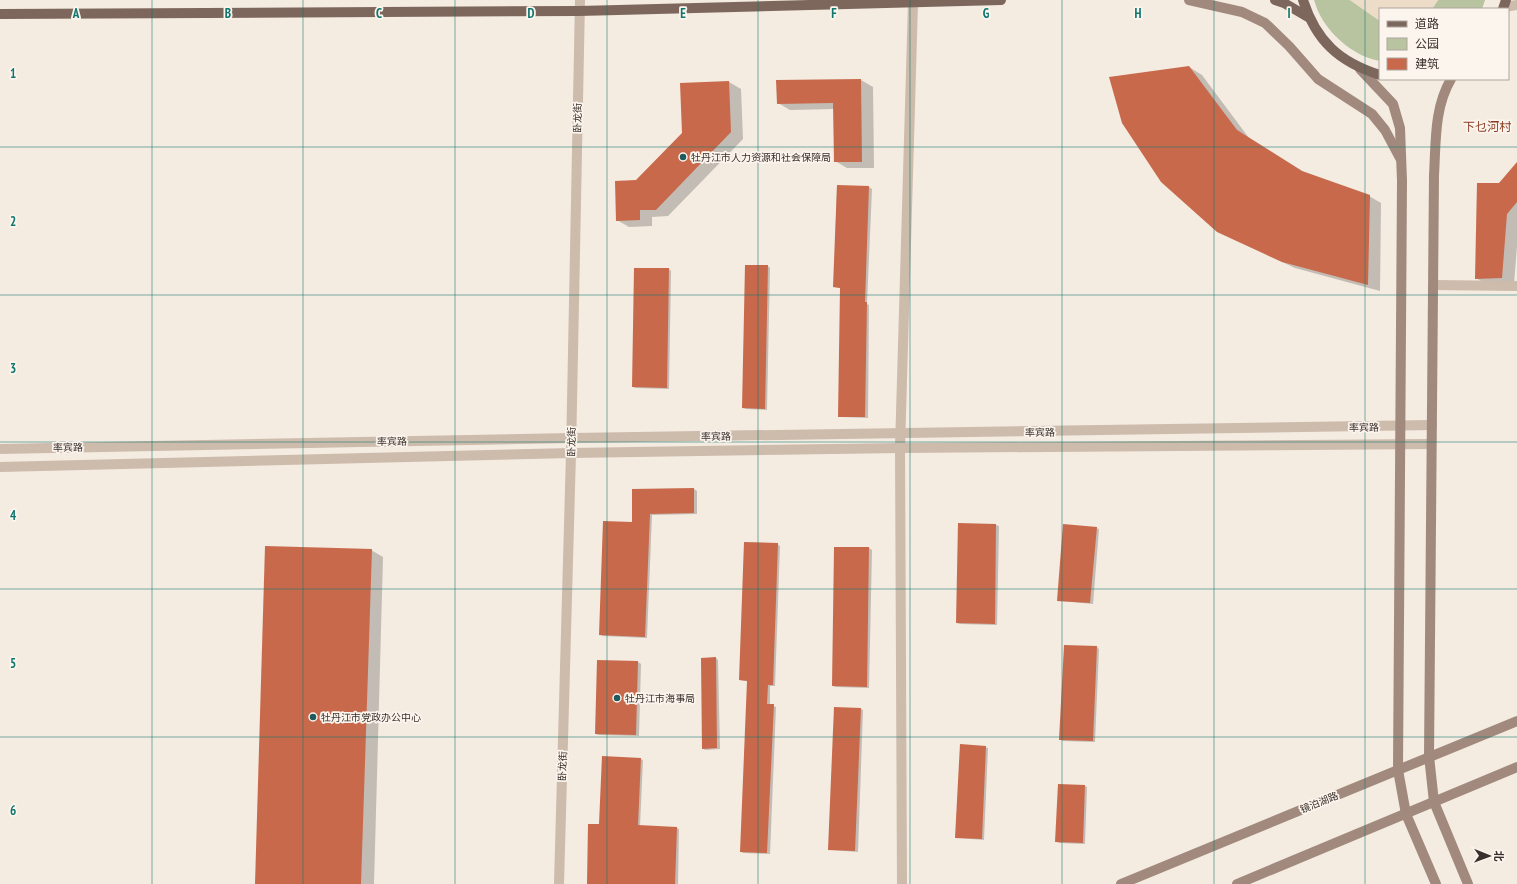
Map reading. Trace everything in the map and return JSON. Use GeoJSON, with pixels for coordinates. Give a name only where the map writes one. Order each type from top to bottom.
{"type":"FeatureCollection","features":[{"type":"Feature","properties":{"kind":"main road"},"geometry":{"type":"LineString","coordinates":[[0,14],[579,11],[1001,0]]}},
{"type":"Feature","properties":{"kind":"main road"},"geometry":{"type":"LineString","coordinates":[[1189,0],[1242,12],[1265,23],[1289,46],[1318,79],[1372,114],[1384,130],[1401,160]]}},
{"type":"Feature","properties":{"kind":"main road"},"geometry":{"type":"LineString","coordinates":[[1275,0],[1284,3],[1308,17]]}},
{"type":"Feature","properties":{"kind":"main road"},"geometry":{"type":"LineString","coordinates":[[1303,0],[1308,17],[1321,38],[1339,56],[1360,69],[1393,104],[1400,128],[1401,426],[1398,770],[1406,814],[1436,884]]}},
{"type":"Feature","properties":{"kind":"main road"},"geometry":{"type":"LineString","coordinates":[[1360,69],[1379,75]]}},
{"type":"Feature","properties":{"kind":"main road"},"geometry":{"type":"LineString","coordinates":[[1450,80],[1446,87],[1438,112],[1434,175],[1429,756],[1434,802],[1468,884]]}},
{"type":"Feature","properties":{"kind":"main road","name":"镜泊湖路"},"geometry":{"type":"LineString","coordinates":[[1121,884],[1517,721]]}},
{"type":"Feature","properties":{"kind":"main road"},"geometry":{"type":"LineString","coordinates":[[1236,884],[1517,767]]}},
{"type":"Feature","properties":{"kind":"street","name":"卧龙街"},"geometry":{"type":"LineString","coordinates":[[559,884],[572,438],[580,0]]}},
{"type":"Feature","properties":{"kind":"street"},"geometry":{"type":"LineString","coordinates":[[902,884],[900,448],[913,3]]}},
{"type":"Feature","properties":{"kind":"street"},"geometry":{"type":"LineString","coordinates":[[1504,5],[1517,5]]}},
{"type":"Feature","properties":{"kind":"street"},"geometry":{"type":"LineString","coordinates":[[1433,285],[1517,286]]}},
{"type":"Feature","properties":{"kind":"street","name":"率宾路"},"geometry":{"type":"LineString","coordinates":[[0,449],[572,438],[1432,425]]}},
{"type":"Feature","properties":{"kind":"street","name":"率宾路"},"geometry":{"type":"LineString","coordinates":[[0,467],[571,453],[900,448],[1431,444]]}},
{"type":"Feature","properties":{"kind":"green space"},"geometry":{"type":"Polygon","coordinates":[[[1314,0],[1350,0],[1379,20],[1379,61],[1362,55],[1346,45],[1326,25],[1314,0]]]}},
{"type":"Feature","properties":{"kind":"green space"},"geometry":{"type":"Polygon","coordinates":[[[1438,0],[1485,0],[1482,8],[1433,8],[1438,0]]]}},
{"type":"Feature","properties":{"kind":"shaded area"},"geometry":{"type":"Polygon","coordinates":[[[1350,0],[1438,0],[1433,8],[1379,8],[1379,20],[1350,0]]]}},
{"type":"Feature","properties":{"kind":"building"},"geometry":{"type":"Polygon","coordinates":[[[1189,66],[1237,130],[1302,171],[1370,195],[1368,285],[1282,262],[1217,232],[1161,182],[1122,123],[1109,77],[1189,66]]]}},
{"type":"Feature","properties":{"kind":"building"},"geometry":{"type":"Polygon","coordinates":[[[861,79],[862,162],[834,162],[833,103],[777,104],[776,80],[861,79]]]}},
{"type":"Feature","properties":{"kind":"building","name":"牡丹江市人力资源和社会保障局"},"geometry":{"type":"Polygon","coordinates":[[[729,81],[731,132],[656,210],[640,210],[640,220],[616,221],[615,181],[636,180],[682,133],[680,83],[729,81]]]}},
{"type":"Feature","properties":{"kind":"building"},"geometry":{"type":"Polygon","coordinates":[[[1517,162],[1517,202],[1507,214],[1502,278],[1475,279],[1477,183],[1499,183],[1517,162]]]}},
{"type":"Feature","properties":{"kind":"building"},"geometry":{"type":"Polygon","coordinates":[[[837,185],[869,186],[865,302],[867,302],[865,417],[838,417],[840,288],[833,287],[837,185]]]}},
{"type":"Feature","properties":{"kind":"building"},"geometry":{"type":"Polygon","coordinates":[[[745,265],[768,265],[765,409],[742,408],[745,265]]]}},
{"type":"Feature","properties":{"kind":"building"},"geometry":{"type":"Polygon","coordinates":[[[634,268],[669,268],[667,388],[632,387],[634,268]]]}},
{"type":"Feature","properties":{"kind":"building"},"geometry":{"type":"Polygon","coordinates":[[[694,488],[694,513],[650,514],[645,637],[599,635],[603,521],[632,522],[632,489],[694,488]]]}},
{"type":"Feature","properties":{"kind":"building"},"geometry":{"type":"Polygon","coordinates":[[[958,523],[996,524],[995,624],[956,623],[958,523]]]}},
{"type":"Feature","properties":{"kind":"building"},"geometry":{"type":"Polygon","coordinates":[[[1063,524],[1097,527],[1090,603],[1057,601],[1063,524]]]}},
{"type":"Feature","properties":{"kind":"building"},"geometry":{"type":"Polygon","coordinates":[[[744,542],[778,543],[773,685],[768,685],[767,704],[774,704],[767,853],[740,852],[747,681],[739,680],[744,542]]]}},
{"type":"Feature","properties":{"kind":"building","name":"牡丹江市党政办公中心"},"geometry":{"type":"Polygon","coordinates":[[[265,546],[372,549],[361,884],[255,884],[265,546]]]}},
{"type":"Feature","properties":{"kind":"building"},"geometry":{"type":"Polygon","coordinates":[[[834,547],[869,547],[867,687],[832,686],[834,547]]]}},
{"type":"Feature","properties":{"kind":"building"},"geometry":{"type":"Polygon","coordinates":[[[1064,645],[1097,646],[1093,741],[1059,740],[1064,645]]]}},
{"type":"Feature","properties":{"kind":"building"},"geometry":{"type":"Polygon","coordinates":[[[716,657],[717,748],[702,749],[701,658],[716,657]]]}},
{"type":"Feature","properties":{"kind":"building","name":"牡丹江市海事局"},"geometry":{"type":"Polygon","coordinates":[[[597,660],[638,661],[636,735],[595,734],[597,660]]]}},
{"type":"Feature","properties":{"kind":"building"},"geometry":{"type":"Polygon","coordinates":[[[834,707],[861,708],[855,851],[828,850],[834,707]]]}},
{"type":"Feature","properties":{"kind":"building"},"geometry":{"type":"Polygon","coordinates":[[[960,744],[986,746],[982,839],[955,838],[960,744]]]}},
{"type":"Feature","properties":{"kind":"building"},"geometry":{"type":"Polygon","coordinates":[[[602,756],[641,758],[638,825],[677,827],[675,884],[587,884],[588,824],[599,824],[602,756]]]}},
{"type":"Feature","properties":{"kind":"building"},"geometry":{"type":"Polygon","coordinates":[[[1058,784],[1085,785],[1083,843],[1055,842],[1058,784]]]}},
{"type":"Feature","properties":{"kind":"place","name":"牡丹江市人力资源和社会保障局"},"geometry":{"type":"Point","coordinates":[683,157]}},
{"type":"Feature","properties":{"kind":"place","name":"牡丹江市海事局"},"geometry":{"type":"Point","coordinates":[617,698]}},
{"type":"Feature","properties":{"kind":"place","name":"牡丹江市党政办公中心"},"geometry":{"type":"Point","coordinates":[313,717]}},
{"type":"Feature","properties":{"kind":"district","name":"下乜河村"},"geometry":{"type":"Point","coordinates":[1487,127]}}]}
